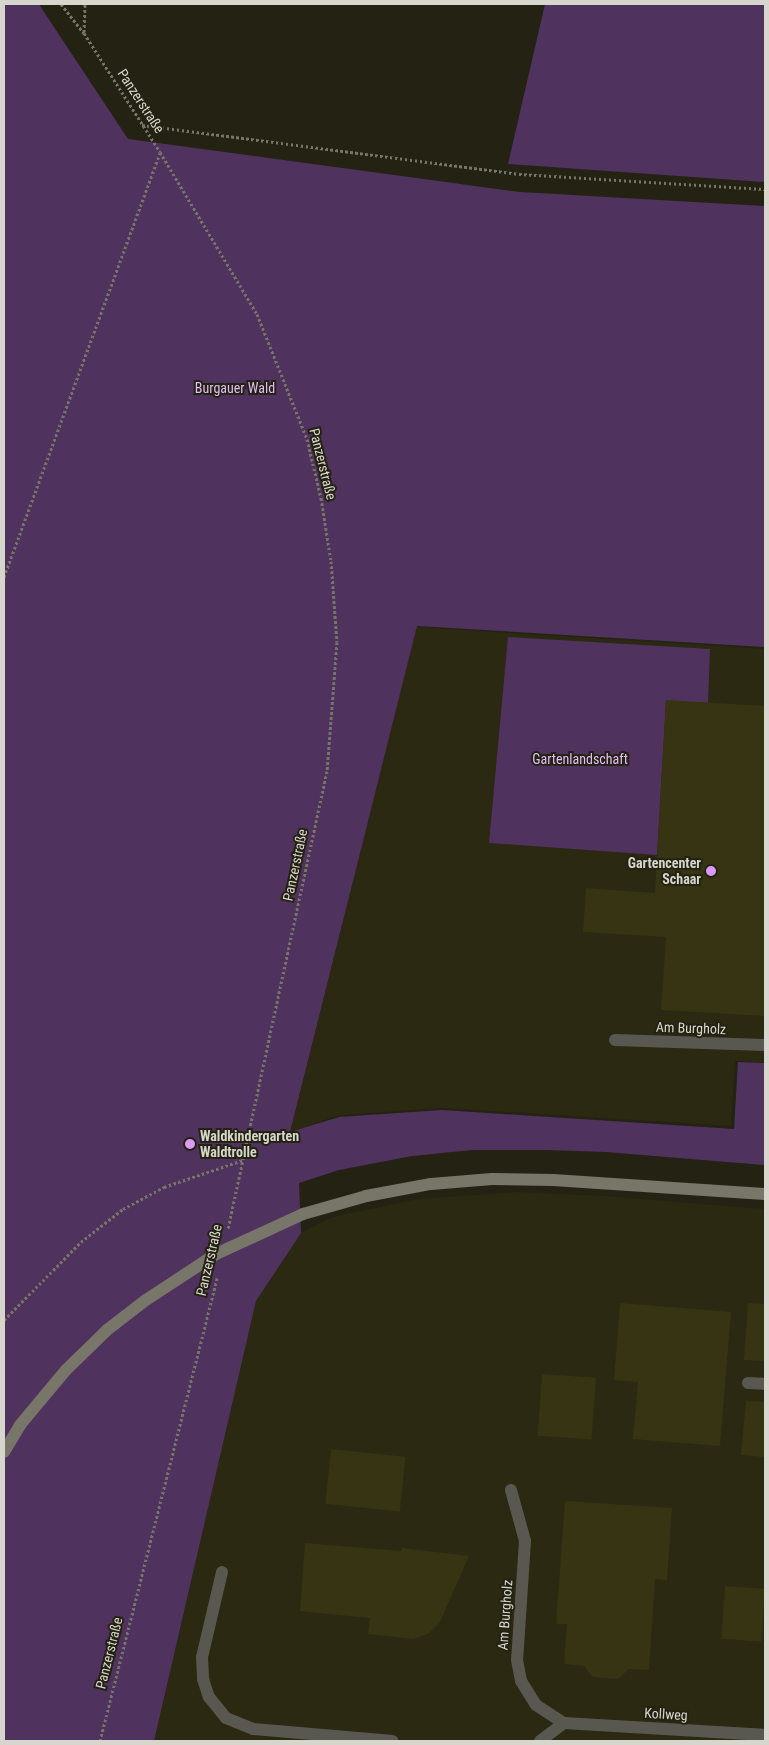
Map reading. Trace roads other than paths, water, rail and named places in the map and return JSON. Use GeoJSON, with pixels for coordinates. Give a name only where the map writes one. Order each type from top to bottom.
{"type":"FeatureCollection","features":[{"type":"Feature","properties":{"kind":"main road"},"geometry":{"type":"LineString","coordinates":[[4,1452],[20,1425],[66,1370],[107,1330],[146,1300],[216,1254],[303,1214],[366,1196],[431,1184],[492,1179],[553,1180],[765,1194]]}},
{"type":"Feature","properties":{"kind":"street","name":"Am Burgholz"},"geometry":{"type":"LineString","coordinates":[[615,1040],[765,1045]]}},
{"type":"Feature","properties":{"kind":"street"},"geometry":{"type":"LineString","coordinates":[[748,1383],[765,1384]]}},
{"type":"Feature","properties":{"kind":"street","name":"Am Burgholz"},"geometry":{"type":"LineString","coordinates":[[511,1490],[525,1541],[516,1660],[521,1681],[536,1704],[564,1723]]}},
{"type":"Feature","properties":{"kind":"street"},"geometry":{"type":"LineString","coordinates":[[222,1572],[202,1657],[202,1672],[209,1697],[226,1718],[253,1729],[392,1741]]}},
{"type":"Feature","properties":{"kind":"street"},"geometry":{"type":"LineString","coordinates":[[540,1741],[564,1723]]}},
{"type":"Feature","properties":{"kind":"street","name":"Kollweg"},"geometry":{"type":"LineString","coordinates":[[564,1723],[765,1735]]}},
{"type":"Feature","properties":{"kind":"place","name":"Gartencenter Schaar"},"geometry":{"type":"Point","coordinates":[711,871]}},
{"type":"Feature","properties":{"kind":"place","name":"Waldkindergarten Waldtrolle"},"geometry":{"type":"Point","coordinates":[190,1144]}},
{"type":"Feature","properties":{"kind":"park label","name":"Burgauer Wald"},"geometry":{"type":"Point","coordinates":[235,388]}},
{"type":"Feature","properties":{"kind":"park label","name":"Gartenlandschaft"},"geometry":{"type":"Point","coordinates":[580,759]}}]}
